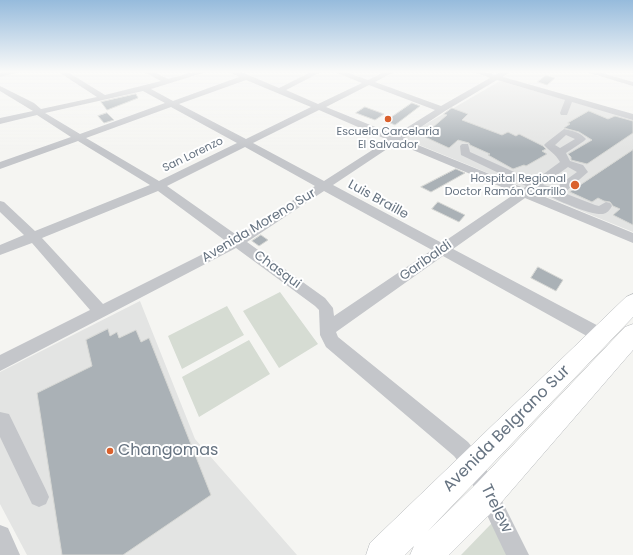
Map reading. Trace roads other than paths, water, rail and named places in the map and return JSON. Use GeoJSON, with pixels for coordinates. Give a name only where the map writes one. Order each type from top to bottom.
{"type":"FeatureCollection","features":[{"type":"Feature","properties":{"kind":"highway","name":"Avenida Belgrano Sur"},"geometry":{"type":"LineString","coordinates":[[382,555],[633,303]]}},
{"type":"Feature","properties":{"kind":"highway","name":"Avenida Belgrano Sur"},"geometry":{"type":"LineString","coordinates":[[426,555],[488,494],[633,334]]}},
{"type":"Feature","properties":{"kind":"street","name":"Chasqui"},"geometry":{"type":"LineString","coordinates":[[16,97],[31,105],[40,113],[79,138],[159,186],[320,302],[326,308],[328,335],[332,342],[462,449],[473,464]]}},
{"type":"Feature","properties":{"kind":"street"},"geometry":{"type":"LineString","coordinates":[[0,121],[108,97]]}},
{"type":"Feature","properties":{"kind":"street","name":"Luis Braille"},"geometry":{"type":"LineString","coordinates":[[158,97],[600,335]]}},
{"type":"Feature","properties":{"kind":"street"},"geometry":{"type":"LineString","coordinates":[[0,166],[191,97]]}},
{"type":"Feature","properties":{"kind":"street"},"geometry":{"type":"LineString","coordinates":[[292,97],[445,160],[530,189],[557,192],[583,172],[579,167],[566,163],[560,152]]}},
{"type":"Feature","properties":{"kind":"street","name":"San Lorenzo"},"geometry":{"type":"LineString","coordinates":[[0,250],[159,186],[338,97]]}},
{"type":"Feature","properties":{"kind":"street"},"geometry":{"type":"LineString","coordinates":[[409,97],[442,109]]}},
{"type":"Feature","properties":{"kind":"street","name":"Avenida Moreno Sur"},"geometry":{"type":"LineString","coordinates":[[0,363],[238,242],[325,187],[395,139],[462,97]]}},
{"type":"Feature","properties":{"kind":"street"},"geometry":{"type":"LineString","coordinates":[[562,97],[633,117]]}},
{"type":"Feature","properties":{"kind":"street"},"geometry":{"type":"LineString","coordinates":[[564,113],[569,99]]}},
{"type":"Feature","properties":{"kind":"street"},"geometry":{"type":"LineString","coordinates":[[445,160],[449,156],[465,149],[530,189],[633,238]]}},
{"type":"Feature","properties":{"kind":"street","name":"Garibaldi"},"geometry":{"type":"LineString","coordinates":[[328,328],[566,163]]}},
{"type":"Feature","properties":{"kind":"street"},"geometry":{"type":"LineString","coordinates":[[548,191],[593,209],[602,210],[606,206]]}},
{"type":"Feature","properties":{"kind":"street"},"geometry":{"type":"LineString","coordinates":[[0,205],[34,237],[101,312]]}},
{"type":"Feature","properties":{"kind":"street"},"geometry":{"type":"LineString","coordinates":[[0,421],[2,421],[39,497]]}},
{"type":"Feature","properties":{"kind":"street","name":"Trelew"},"geometry":{"type":"LineString","coordinates":[[473,464],[518,555]]}},
{"type":"Feature","properties":{"kind":"place","name":"Escuela Carcelaria El Salvador"},"geometry":{"type":"Point","coordinates":[388,119]}},
{"type":"Feature","properties":{"kind":"place","name":"Hospital Regional Doctor Ramón Carrillo"},"geometry":{"type":"Point","coordinates":[575,185]}},
{"type":"Feature","properties":{"kind":"place","name":"Changomas"},"geometry":{"type":"Point","coordinates":[110,451]}}]}
